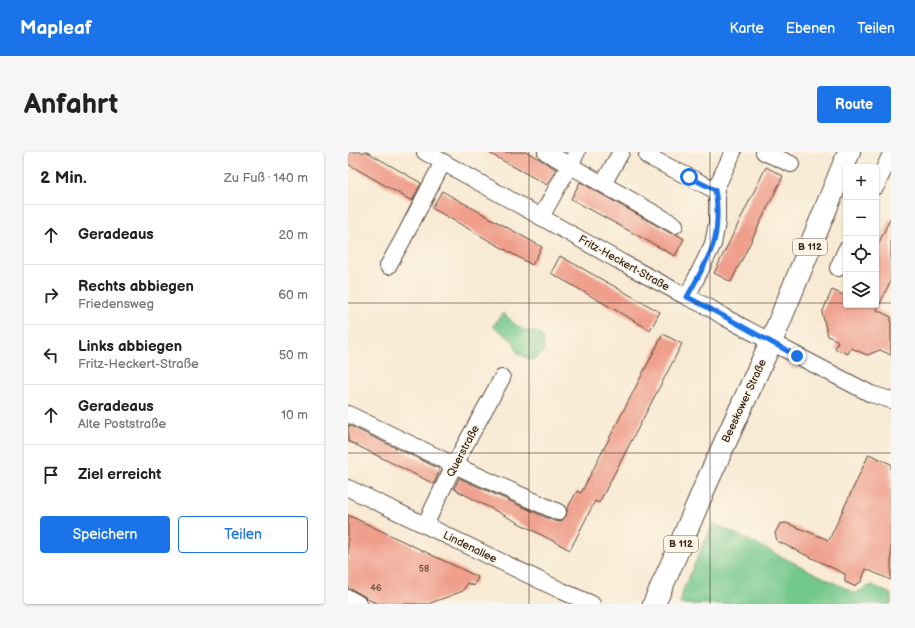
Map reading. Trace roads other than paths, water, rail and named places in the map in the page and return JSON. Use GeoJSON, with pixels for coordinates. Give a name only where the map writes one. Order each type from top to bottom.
{"type":"FeatureCollection","features":[{"type":"Feature","properties":{"kind":"main road","name":"Beeskower Straße"},"geometry":{"type":"LineString","coordinates":[[654,604],[707,482],[771,342],[849,152]]}},
{"type":"Feature","properties":{"kind":"street","name":"Fritz-Heckert-Straße"},"geometry":{"type":"LineString","coordinates":[[425,152],[724,317],[872,394],[891,400]]}},
{"type":"Feature","properties":{"kind":"street"},"geometry":{"type":"LineString","coordinates":[[546,152],[573,158],[603,184],[674,225]]}},
{"type":"Feature","properties":{"kind":"street"},"geometry":{"type":"LineString","coordinates":[[603,184],[621,152]]}},
{"type":"Feature","properties":{"kind":"street"},"geometry":{"type":"LineString","coordinates":[[687,297],[713,244],[717,223],[717,198],[715,190],[733,152]]}},
{"type":"Feature","properties":{"kind":"street"},"geometry":{"type":"LineString","coordinates":[[764,152],[791,164]]}},
{"type":"Feature","properties":{"kind":"street"},"geometry":{"type":"LineString","coordinates":[[879,180],[891,154]]}},
{"type":"Feature","properties":{"kind":"street"},"geometry":{"type":"LineString","coordinates":[[647,156],[715,190]]}},
{"type":"Feature","properties":{"kind":"street"},"geometry":{"type":"LineString","coordinates":[[541,217],[573,158]]}},
{"type":"Feature","properties":{"kind":"street"},"geometry":{"type":"LineString","coordinates":[[388,266],[443,162]]}},
{"type":"Feature","properties":{"kind":"street"},"geometry":{"type":"LineString","coordinates":[[838,268],[843,257]]}},
{"type":"Feature","properties":{"kind":"street","name":"Querstraße"},"geometry":{"type":"LineString","coordinates":[[425,525],[454,465],[502,378]]}},
{"type":"Feature","properties":{"kind":"street"},"geometry":{"type":"LineString","coordinates":[[348,414],[454,465],[558,512]]}},
{"type":"Feature","properties":{"kind":"street","name":"Lindenallee"},"geometry":{"type":"LineString","coordinates":[[348,488],[592,604]]}},
{"type":"Feature","properties":{"kind":"street"},"geometry":{"type":"LineString","coordinates":[[348,598],[359,604]]}}]}
